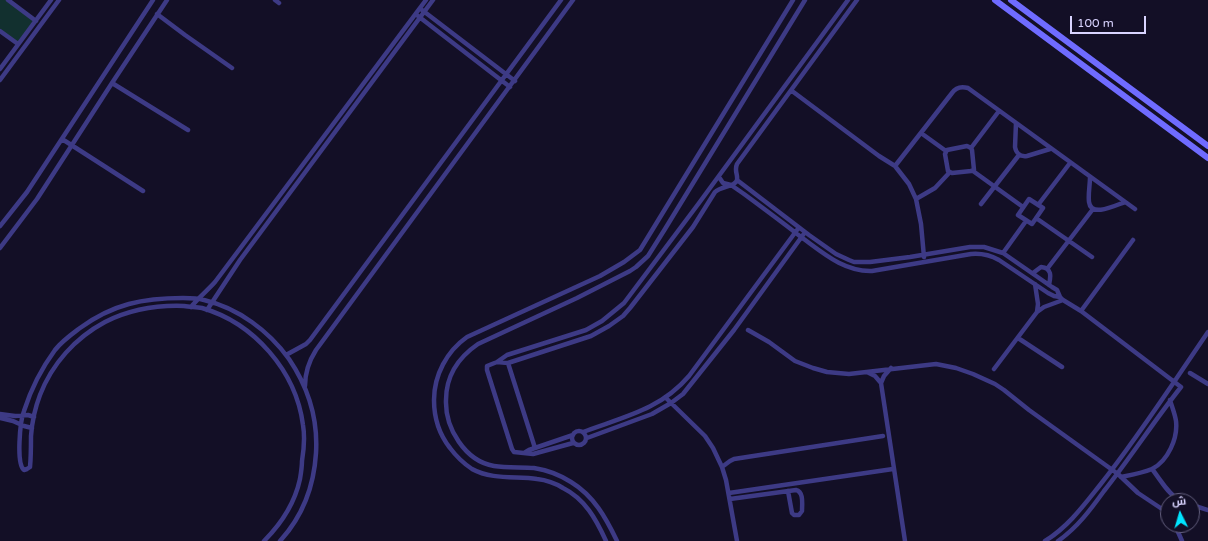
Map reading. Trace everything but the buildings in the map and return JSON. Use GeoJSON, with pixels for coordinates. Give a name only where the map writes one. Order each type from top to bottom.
{"type":"FeatureCollection","features":[{"type":"Feature","properties":{"kind":"street"},"geometry":{"type":"LineString","coordinates":[[8,0],[36,20]]}},
{"type":"Feature","properties":{"kind":"street"},"geometry":{"type":"LineString","coordinates":[[0,68],[51,0]]}},
{"type":"Feature","properties":{"kind":"street"},"geometry":{"type":"LineString","coordinates":[[0,80],[59,0]]}},
{"type":"Feature","properties":{"kind":"street"},"geometry":{"type":"LineString","coordinates":[[0,226],[27,192],[154,0]]}},
{"type":"Feature","properties":{"kind":"street"},"geometry":{"type":"LineString","coordinates":[[0,248],[37,199],[167,0]]}},
{"type":"Feature","properties":{"kind":"street"},"geometry":{"type":"LineString","coordinates":[[274,0],[279,3]]}},
{"type":"Feature","properties":{"kind":"street"},"geometry":{"type":"LineString","coordinates":[[207,310],[240,260],[418,16],[420,9],[426,0]]}},
{"type":"Feature","properties":{"kind":"street"},"geometry":{"type":"LineString","coordinates":[[191,307],[215,282],[418,16],[424,12],[433,0]]}},
{"type":"Feature","properties":{"kind":"street"},"geometry":{"type":"LineString","coordinates":[[286,354],[306,344],[561,0]]}},
{"type":"Feature","properties":{"kind":"street"},"geometry":{"type":"LineString","coordinates":[[304,388],[306,369],[316,350],[573,0]]}},
{"type":"Feature","properties":{"kind":"street"},"geometry":{"type":"LineString","coordinates":[[606,541],[596,519],[588,508],[578,498],[563,488],[538,479],[485,474],[471,468],[460,460],[448,445],[437,422],[434,405],[436,384],[440,371],[447,357],[466,337],[600,276],[634,255],[642,246],[793,0]]}},
{"type":"Feature","properties":{"kind":"street"},"geometry":{"type":"LineString","coordinates":[[617,541],[607,520],[598,506],[586,493],[573,483],[558,475],[535,468],[494,466],[486,464],[467,452],[452,430],[448,420],[446,404],[447,384],[460,359],[478,344],[577,298],[636,267],[648,256],[805,0]]}},
{"type":"Feature","properties":{"kind":"street"},"geometry":{"type":"LineString","coordinates":[[583,432],[586,434],[587,438],[585,444],[581,446],[573,443],[533,454],[516,452],[512,449],[487,366],[497,362],[507,355],[593,327],[617,309],[630,295],[719,177],[848,0]]}},
{"type":"Feature","properties":{"kind":"street"},"geometry":{"type":"LineString","coordinates":[[995,0],[1208,158]]}},
{"type":"Feature","properties":{"kind":"street"},"geometry":{"type":"LineString","coordinates":[[1011,0],[1208,146]]}},
{"type":"Feature","properties":{"kind":"street"},"geometry":{"type":"LineString","coordinates":[[856,1],[825,46],[736,166],[735,171],[737,180],[836,254],[854,262],[878,261],[975,247],[990,248],[1003,253],[1033,273],[1057,290],[1061,298]]}},
{"type":"Feature","properties":{"kind":"street"},"geometry":{"type":"LineString","coordinates":[[420,9],[515,81]]}},
{"type":"Feature","properties":{"kind":"street"},"geometry":{"type":"LineString","coordinates":[[840,10],[846,15]]}},
{"type":"Feature","properties":{"kind":"street"},"geometry":{"type":"LineString","coordinates":[[157,14],[232,68]]}},
{"type":"Feature","properties":{"kind":"street"},"geometry":{"type":"LineString","coordinates":[[418,16],[510,87]]}},
{"type":"Feature","properties":{"kind":"street"},"geometry":{"type":"LineString","coordinates":[[0,31],[18,44]]}},
{"type":"Feature","properties":{"kind":"street"},"geometry":{"type":"LineString","coordinates":[[824,32],[831,37]]}},
{"type":"Feature","properties":{"kind":"street"},"geometry":{"type":"LineString","coordinates":[[818,41],[825,46]]}},
{"type":"Feature","properties":{"kind":"street"},"geometry":{"type":"LineString","coordinates":[[112,83],[188,130]]}},
{"type":"Feature","properties":{"kind":"street"},"geometry":{"type":"LineString","coordinates":[[895,166],[952,92],[959,87],[963,87],[968,88],[1135,210]]}},
{"type":"Feature","properties":{"kind":"street"},"geometry":{"type":"LineString","coordinates":[[792,90],[879,156],[895,166],[909,184],[916,199],[919,213],[925,262]]}},
{"type":"Feature","properties":{"kind":"street"},"geometry":{"type":"LineString","coordinates":[[973,171],[974,168],[971,148],[999,111]]}},
{"type":"Feature","properties":{"kind":"street"},"geometry":{"type":"LineString","coordinates":[[1016,123],[1015,150],[1019,154],[1027,156],[1050,149]]}},
{"type":"Feature","properties":{"kind":"street"},"geometry":{"type":"LineString","coordinates":[[754,128],[761,132]]}},
{"type":"Feature","properties":{"kind":"street"},"geometry":{"type":"LineString","coordinates":[[921,133],[946,151]]}},
{"type":"Feature","properties":{"kind":"street"},"geometry":{"type":"LineString","coordinates":[[62,140],[143,191]]}},
{"type":"Feature","properties":{"kind":"street"},"geometry":{"type":"LineString","coordinates":[[950,172],[947,168],[945,154],[948,148],[968,146],[971,148]]}},
{"type":"Feature","properties":{"kind":"street"},"geometry":{"type":"LineString","coordinates":[[981,204],[1019,154]]}},
{"type":"Feature","properties":{"kind":"street"},"geometry":{"type":"LineString","coordinates":[[1038,205],[1070,163]]}},
{"type":"Feature","properties":{"kind":"street"},"geometry":{"type":"LineString","coordinates":[[916,199],[935,188],[950,172],[973,171],[1023,207]]}},
{"type":"Feature","properties":{"kind":"street"},"geometry":{"type":"LineString","coordinates":[[719,177],[723,183],[731,185],[744,194],[819,251],[841,264],[859,270],[881,270],[971,254],[984,254],[993,257],[1054,296],[1061,298],[1081,311],[1181,387],[1170,400],[1120,475],[1072,530],[1058,541]]}},
{"type":"Feature","properties":{"kind":"street"},"geometry":{"type":"LineString","coordinates":[[1090,177],[1089,203],[1093,209],[1098,211],[1125,202]]}},
{"type":"Feature","properties":{"kind":"street"},"geometry":{"type":"LineString","coordinates":[[684,178],[693,183]]}},
{"type":"Feature","properties":{"kind":"street"},"geometry":{"type":"LineString","coordinates":[[497,362],[508,363],[596,333],[623,316],[634,304],[693,227],[718,189],[735,184],[737,180]]}},
{"type":"Feature","properties":{"kind":"street"},"geometry":{"type":"LineString","coordinates":[[744,194],[748,188]]}},
{"type":"Feature","properties":{"kind":"street"},"geometry":{"type":"LineString","coordinates":[[1029,199],[1038,205],[1043,208],[1032,224],[1018,215],[1029,199]]}},
{"type":"Feature","properties":{"kind":"street"},"geometry":{"type":"LineString","coordinates":[[699,203],[705,207]]}},
{"type":"Feature","properties":{"kind":"street"},"geometry":{"type":"LineString","coordinates":[[1047,268],[1093,209]]}},
{"type":"Feature","properties":{"kind":"street"},"geometry":{"type":"LineString","coordinates":[[1036,218],[1092,257]]}},
{"type":"Feature","properties":{"kind":"street"},"geometry":{"type":"LineString","coordinates":[[1003,253],[1026,220]]}},
{"type":"Feature","properties":{"kind":"street"},"geometry":{"type":"LineString","coordinates":[[524,453],[573,434],[577,431],[583,432],[642,411],[666,398],[685,381],[799,227]]}},
{"type":"Feature","properties":{"kind":"street"},"geometry":{"type":"LineString","coordinates":[[587,438],[661,410],[683,394],[743,318],[805,232]]}},
{"type":"Feature","properties":{"kind":"street"},"geometry":{"type":"LineString","coordinates":[[1081,311],[1133,240]]}},
{"type":"Feature","properties":{"kind":"street"},"geometry":{"type":"LineString","coordinates":[[1033,273],[1041,267],[1047,268],[1051,276],[1049,285]]}},
{"type":"Feature","properties":{"kind":"street"},"geometry":{"type":"LineString","coordinates":[[1035,284],[1038,304],[1037,312]]}},
{"type":"Feature","properties":{"kind":"street"},"geometry":{"type":"LineString","coordinates":[[264,541],[278,527],[291,504],[300,480],[304,444],[303,425],[297,398],[286,375],[270,351],[239,325],[201,308],[171,306],[151,307],[113,318],[78,340],[63,356],[50,374],[40,395],[34,416],[30,466],[28,469],[24,470],[20,465],[19,442],[22,415],[30,391],[41,370],[56,349],[88,322],[103,314],[121,306],[153,299],[198,298],[227,308],[239,314],[259,328],[279,346],[297,371],[304,388],[315,425],[316,449],[312,483],[303,508],[280,541]]}},
{"type":"Feature","properties":{"kind":"street"},"geometry":{"type":"LineString","coordinates":[[994,369],[1037,312],[1061,298]]}},
{"type":"Feature","properties":{"kind":"street"},"geometry":{"type":"LineString","coordinates":[[735,314],[743,318]]}},
{"type":"Feature","properties":{"kind":"street"},"geometry":{"type":"LineString","coordinates":[[252,335],[259,328]]}},
{"type":"Feature","properties":{"kind":"street"},"geometry":{"type":"LineString","coordinates":[[748,330],[769,342],[790,358],[813,368],[841,374],[936,364],[965,370],[986,379],[1004,390],[1029,410],[1120,475],[1138,493],[1160,508]]}},
{"type":"Feature","properties":{"kind":"street"},"geometry":{"type":"LineString","coordinates":[[1045,541],[1066,525],[1081,509],[1112,470],[1208,332]]}},
{"type":"Feature","properties":{"kind":"street"},"geometry":{"type":"LineString","coordinates":[[1018,338],[1062,367]]}},
{"type":"Feature","properties":{"kind":"street"},"geometry":{"type":"LineString","coordinates":[[306,344],[316,350]]}},
{"type":"Feature","properties":{"kind":"street"},"geometry":{"type":"LineString","coordinates":[[538,346],[540,353]]}},
{"type":"Feature","properties":{"kind":"street"},"geometry":{"type":"LineString","coordinates":[[56,349],[63,356]]}},
{"type":"Feature","properties":{"kind":"street"},"geometry":{"type":"LineString","coordinates":[[508,363],[535,448]]}},
{"type":"Feature","properties":{"kind":"street"},"geometry":{"type":"LineString","coordinates":[[880,383],[891,368]]}},
{"type":"Feature","properties":{"kind":"street"},"geometry":{"type":"LineString","coordinates":[[867,372],[875,376],[880,383],[904,541]]}},
{"type":"Feature","properties":{"kind":"street"},"geometry":{"type":"LineString","coordinates":[[1190,373],[1208,384]]}},
{"type":"Feature","properties":{"kind":"street"},"geometry":{"type":"LineString","coordinates":[[666,398],[710,442],[722,467],[729,493],[737,541]]}},
{"type":"Feature","properties":{"kind":"street"},"geometry":{"type":"LineString","coordinates":[[1120,475],[1152,469],[1164,459],[1171,448],[1176,421],[1170,400]]}},
{"type":"Feature","properties":{"kind":"street"},"geometry":{"type":"LineString","coordinates":[[0,414],[12,416],[28,414],[34,416]]}},
{"type":"Feature","properties":{"kind":"street"},"geometry":{"type":"LineString","coordinates":[[0,418],[32,428]]}},
{"type":"Feature","properties":{"kind":"street"},"geometry":{"type":"LineString","coordinates":[[573,434],[573,443]]}},
{"type":"Feature","properties":{"kind":"street"},"geometry":{"type":"LineString","coordinates":[[722,467],[734,459],[883,436]]}},
{"type":"Feature","properties":{"kind":"street"},"geometry":{"type":"LineString","coordinates":[[1152,469],[1171,493]]}},
{"type":"Feature","properties":{"kind":"street"},"geometry":{"type":"LineString","coordinates":[[729,493],[893,470]]}},
{"type":"Feature","properties":{"kind":"street"},"geometry":{"type":"LineString","coordinates":[[730,499],[788,491],[798,490],[801,493],[802,511],[799,515],[794,515],[792,513],[788,491]]}},
{"type":"Feature","properties":{"kind":"green space"},"geometry":{"type":"Polygon","coordinates":[[[0,0],[8,0],[36,21],[18,44],[0,31],[0,0]]]}}]}
